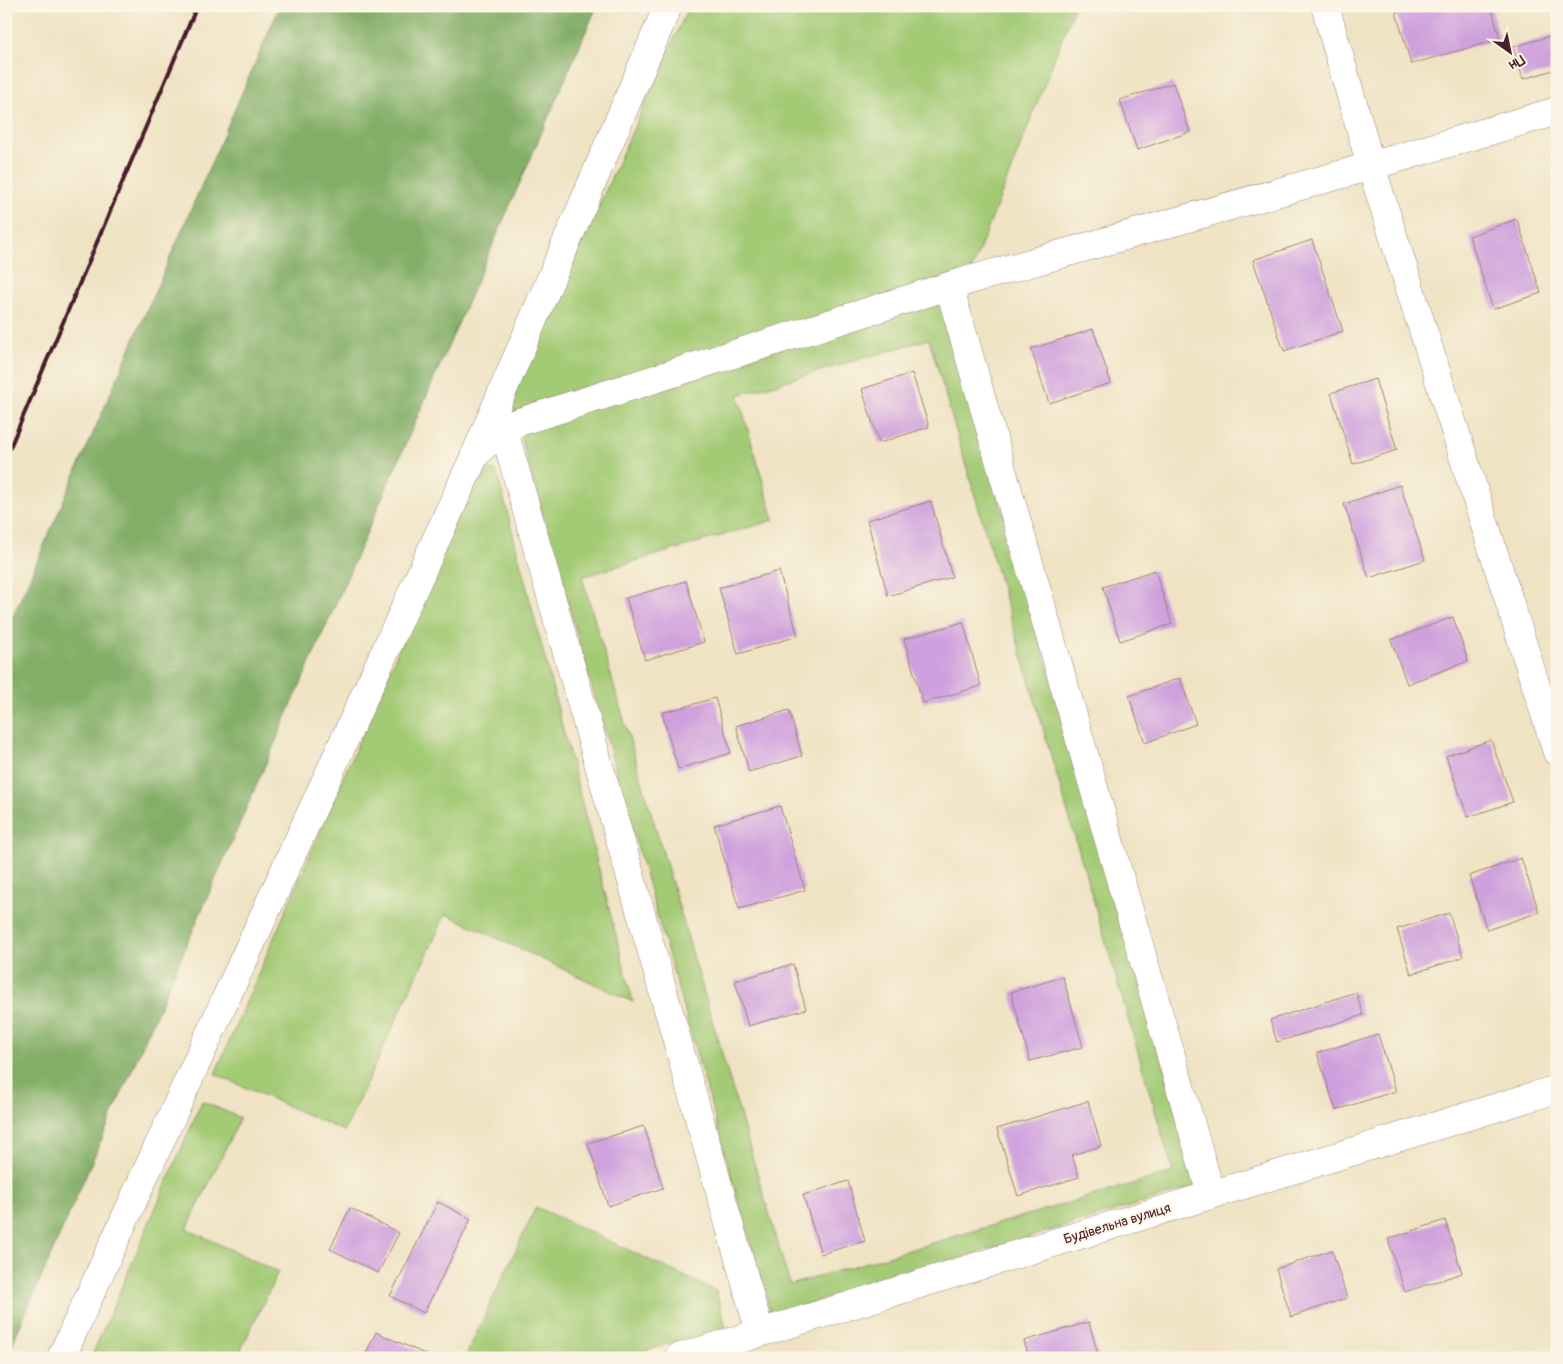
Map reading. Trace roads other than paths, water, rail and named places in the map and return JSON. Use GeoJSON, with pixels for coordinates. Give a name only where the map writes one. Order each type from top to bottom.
{"type":"FeatureCollection","features":[{"type":"Feature","properties":{"kind":"street"},"geometry":{"type":"LineString","coordinates":[[61,1358],[475,455],[668,6]]}},
{"type":"Feature","properties":{"kind":"street"},"geometry":{"type":"LineString","coordinates":[[1326,6],[1371,166],[1557,752]]}},
{"type":"Feature","properties":{"kind":"street"},"geometry":{"type":"LineString","coordinates":[[475,455],[503,427],[949,286],[1557,111]]}},
{"type":"Feature","properties":{"kind":"street"},"geometry":{"type":"LineString","coordinates":[[949,286],[1212,1194]]}},
{"type":"Feature","properties":{"kind":"street"},"geometry":{"type":"LineString","coordinates":[[503,427],[760,1333]]}},
{"type":"Feature","properties":{"kind":"street","name":"Будівельна вулиця"},"geometry":{"type":"LineString","coordinates":[[678,1358],[1557,1089]]}},
{"type":"Feature","properties":{"kind":"railway"},"geometry":{"type":"LineString","coordinates":[[6,457],[197,6]]}}]}
